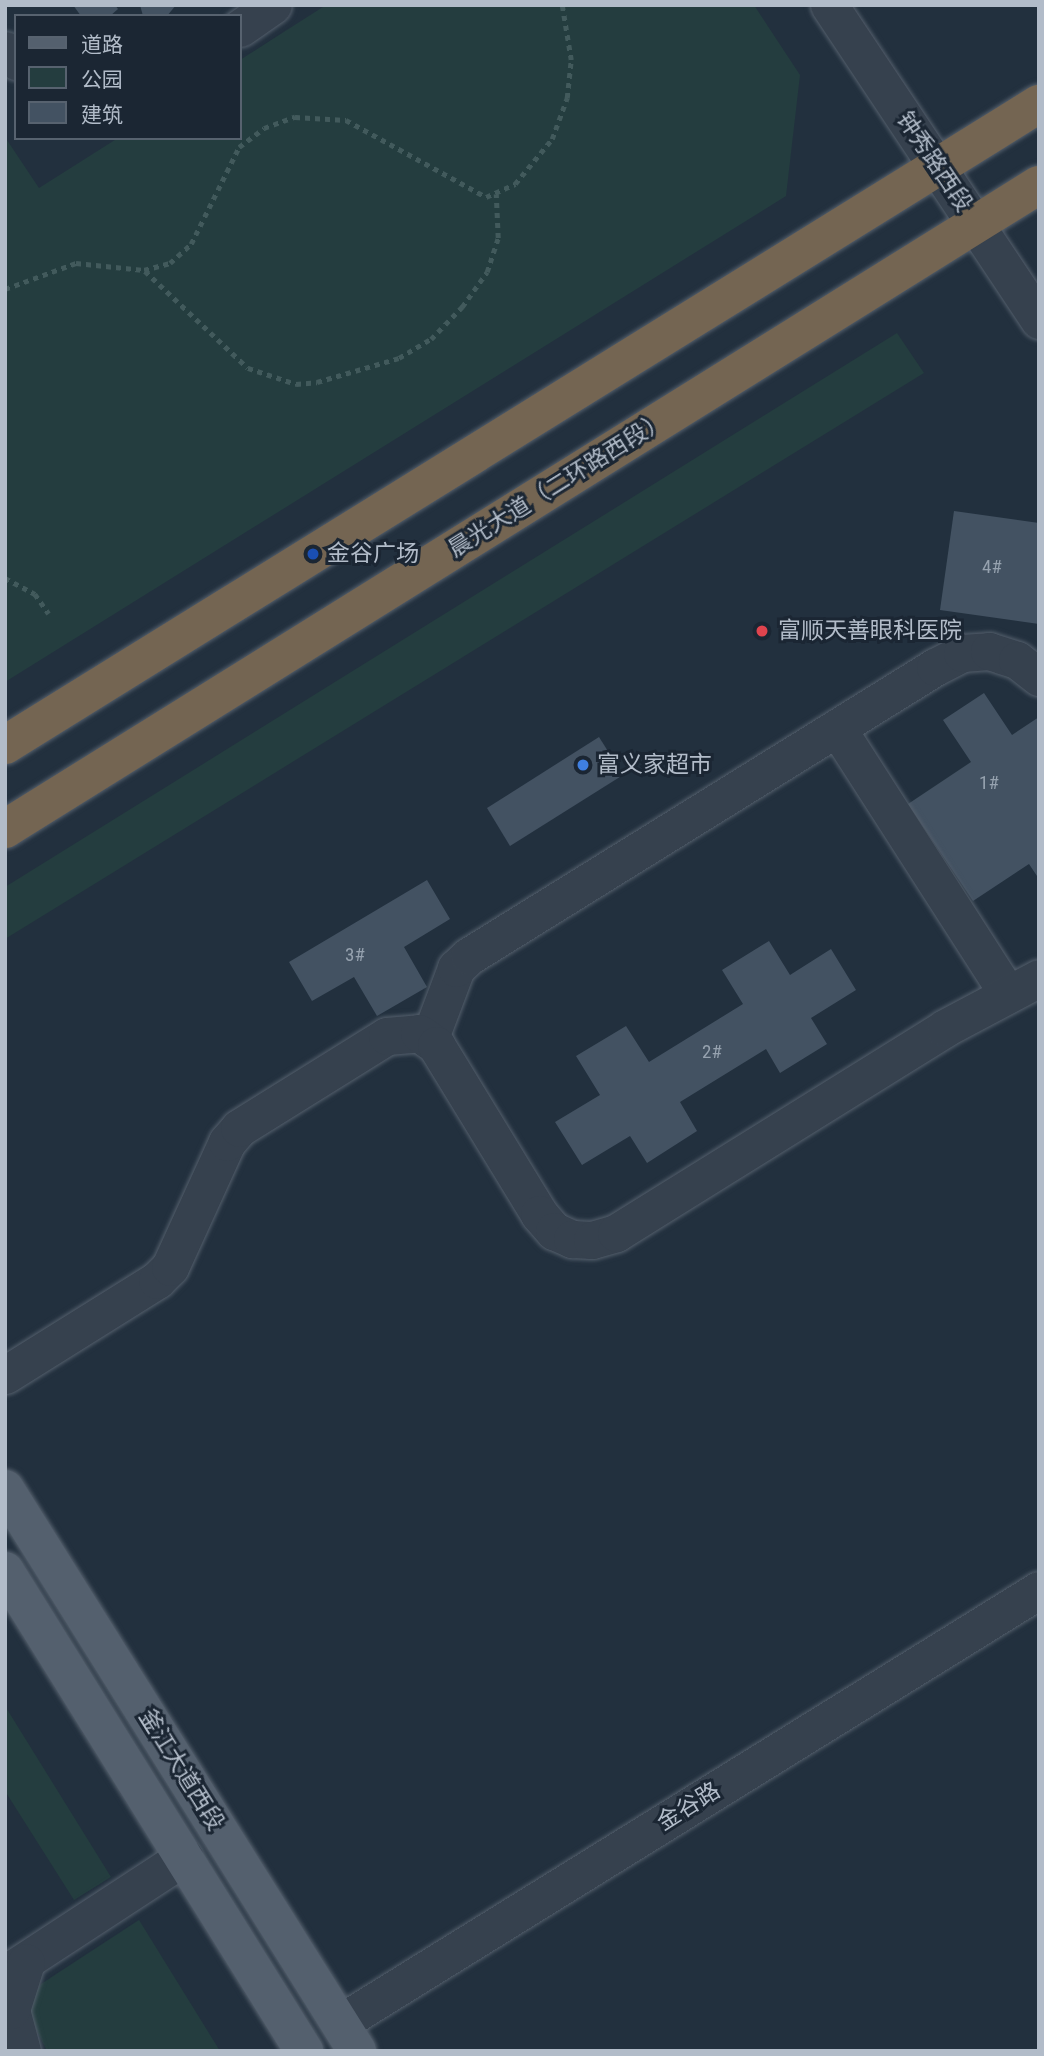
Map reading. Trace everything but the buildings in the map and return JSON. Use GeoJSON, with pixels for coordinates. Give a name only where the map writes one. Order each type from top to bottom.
{"type":"FeatureCollection","features":[{"type":"Feature","properties":{"kind":"highway"},"geometry":{"type":"LineString","coordinates":[[5,745],[1039,104]]}},
{"type":"Feature","properties":{"kind":"highway","name":"晨光大道（二环路西段）"},"geometry":{"type":"LineString","coordinates":[[5,829],[1039,185]]}},
{"type":"Feature","properties":{"kind":"main road","name":"釜江大道西段"},"geometry":{"type":"LineString","coordinates":[[5,1489],[348,2037]]}},
{"type":"Feature","properties":{"kind":"main road","name":"釜江大道西段"},"geometry":{"type":"LineString","coordinates":[[5,1571],[304,2051]]}},
{"type":"Feature","properties":{"kind":"street"},"geometry":{"type":"LineString","coordinates":[[242,27],[273,5]]}},
{"type":"Feature","properties":{"kind":"street","name":"钟秀路西段"},"geometry":{"type":"LineString","coordinates":[[829,5],[1039,320]]}},
{"type":"Feature","properties":{"kind":"street"},"geometry":{"type":"LineString","coordinates":[[429,1040],[456,968],[469,956],[962,653],[989,652],[1017,660],[1039,677]]}},
{"type":"Feature","properties":{"kind":"street"},"geometry":{"type":"LineString","coordinates":[[5,1374],[157,1280],[170,1267],[227,1142],[239,1128],[387,1036],[405,1032],[429,1040],[539,1214],[554,1231],[572,1239],[592,1241],[616,1233],[945,1028],[1023,986],[837,728]]}},
{"type":"Feature","properties":{"kind":"street","name":"金谷路"},"geometry":{"type":"LineString","coordinates":[[348,2037],[1039,1590]]}},
{"type":"Feature","properties":{"kind":"street"},"geometry":{"type":"LineString","coordinates":[[22,2051],[11,2010],[16,1968],[184,1857]]}},
{"type":"Feature","properties":{"kind":"path"},"geometry":{"type":"LineString","coordinates":[[5,289],[76,263],[144,270],[170,263],[191,244],[239,147],[264,128],[295,117],[346,120],[485,197],[496,194],[515,184],[552,139],[567,98],[571,60],[562,5]]}},
{"type":"Feature","properties":{"kind":"path"},"geometry":{"type":"LineString","coordinates":[[144,270],[248,368],[296,384],[317,383],[399,358],[431,339],[461,307],[487,272],[498,238],[496,194]]}},
{"type":"Feature","properties":{"kind":"path"},"geometry":{"type":"LineString","coordinates":[[5,578],[35,594],[50,614]]}},
{"type":"Feature","properties":{"kind":"green space"},"geometry":{"type":"Polygon","coordinates":[[[326,5],[754,5],[800,75],[786,196],[5,682],[5,137],[39,188],[115,140],[242,140],[242,59],[326,5]]]}},
{"type":"Feature","properties":{"kind":"green space"},"geometry":{"type":"Polygon","coordinates":[[[897,333],[924,373],[5,939],[5,887],[897,333]]]}},
{"type":"Feature","properties":{"kind":"green space"},"geometry":{"type":"Polygon","coordinates":[[[5,1706],[111,1877],[74,1900],[5,1791],[5,1706]]]}},
{"type":"Feature","properties":{"kind":"green space"},"geometry":{"type":"Polygon","coordinates":[[[139,1920],[220,2051],[47,2051],[30,2017],[30,2002],[41,1984],[139,1920]]]}},
{"type":"Feature","properties":{"kind":"place","name":"金谷广场"},"geometry":{"type":"Point","coordinates":[313,554]}},
{"type":"Feature","properties":{"kind":"place","name":"富顺天善眼科医院"},"geometry":{"type":"Point","coordinates":[762,631]}},
{"type":"Feature","properties":{"kind":"place","name":"富义家超市"},"geometry":{"type":"Point","coordinates":[583,765]}}]}
